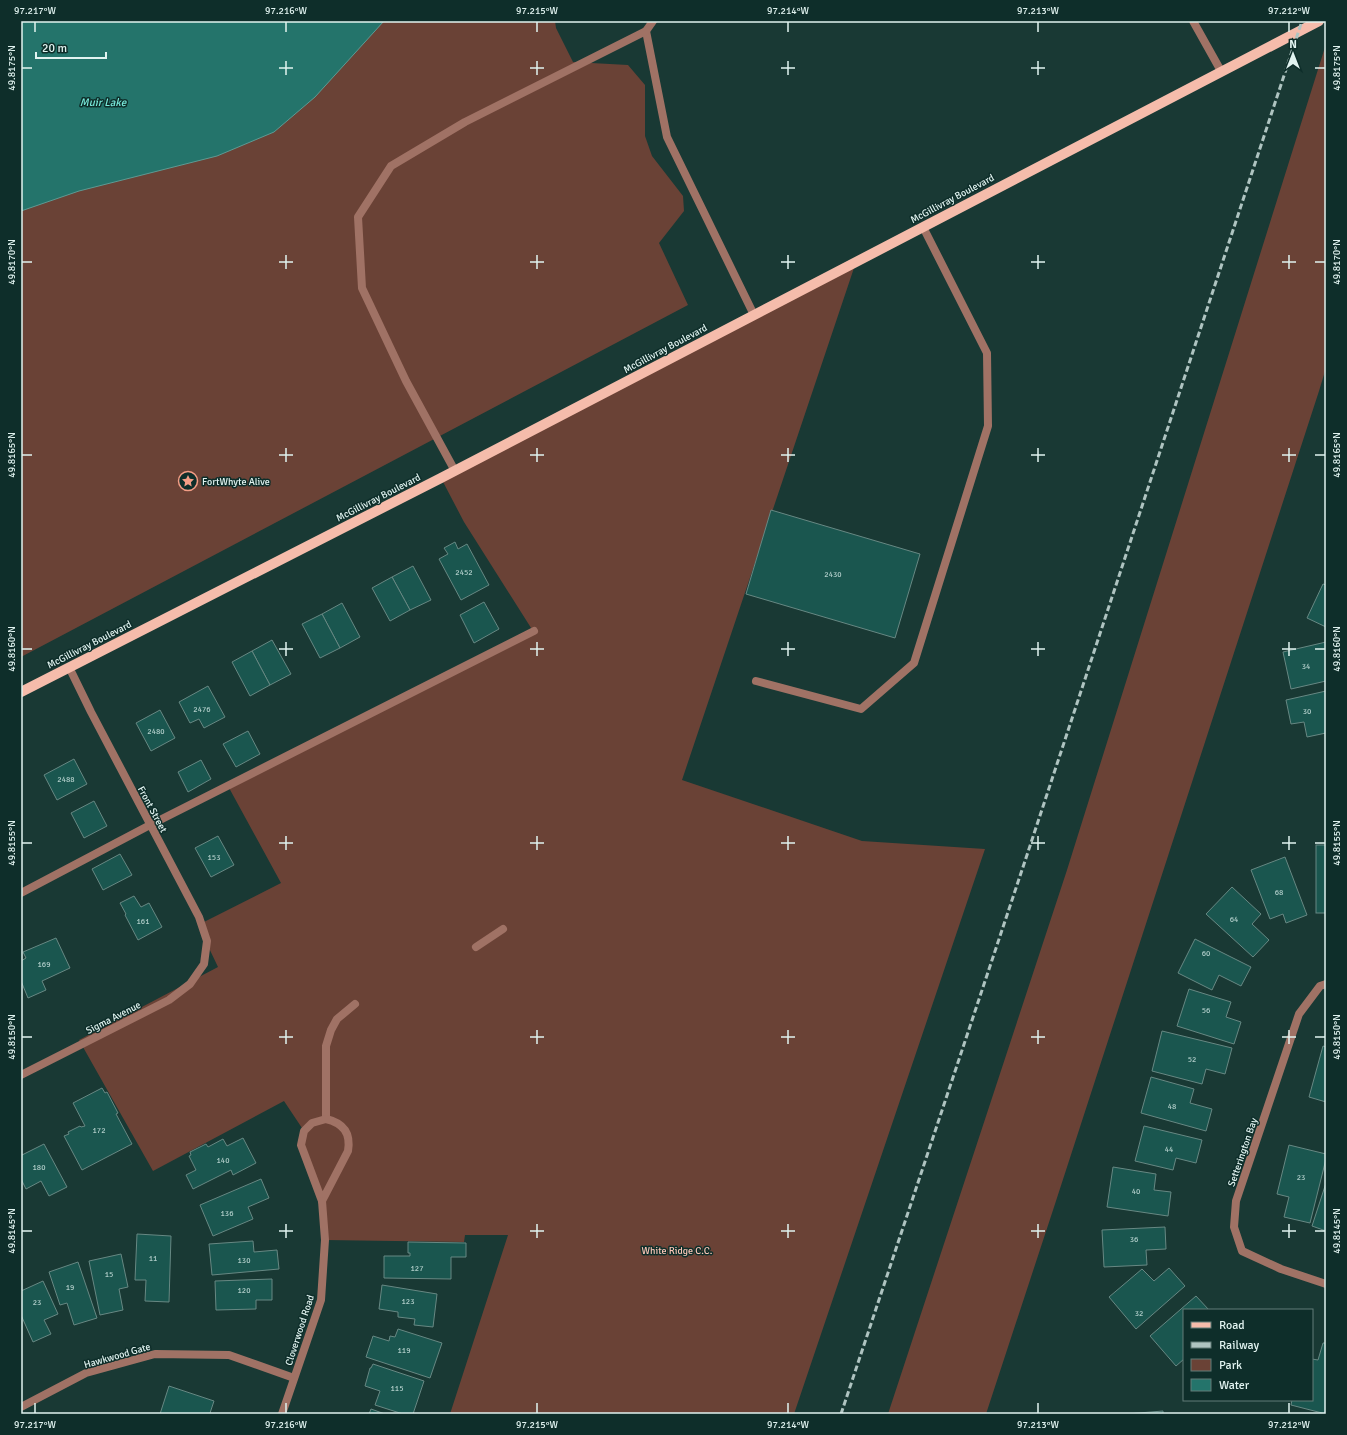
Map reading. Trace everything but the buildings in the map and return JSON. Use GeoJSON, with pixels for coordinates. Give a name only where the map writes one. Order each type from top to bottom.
{"type":"FeatureCollection","features":[{"type":"Feature","properties":{"kind":"main road","name":"McGillivray Boulevard"},"geometry":{"type":"LineString","coordinates":[[21,692],[455,471],[1318,21]]}},
{"type":"Feature","properties":{"kind":"street"},"geometry":{"type":"LineString","coordinates":[[455,471],[406,381],[362,288],[358,217],[391,166],[465,122],[646,31],[653,21]]}},
{"type":"Feature","properties":{"kind":"street"},"geometry":{"type":"LineString","coordinates":[[1193,21],[1221,71]]}},
{"type":"Feature","properties":{"kind":"street"},"geometry":{"type":"LineString","coordinates":[[646,31],[667,137],[754,315]]}},
{"type":"Feature","properties":{"kind":"street"},"geometry":{"type":"LineString","coordinates":[[756,681],[861,709],[914,663],[988,426],[987,353],[923,227]]}},
{"type":"Feature","properties":{"kind":"street"},"geometry":{"type":"LineString","coordinates":[[21,893],[150,825],[534,631]]}},
{"type":"Feature","properties":{"kind":"street","name":"Front Street"},"geometry":{"type":"LineString","coordinates":[[69,667],[199,917],[207,941],[204,964]]}},
{"type":"Feature","properties":{"kind":"street"},"geometry":{"type":"LineString","coordinates":[[476,947],[503,929]]}},
{"type":"Feature","properties":{"kind":"street","name":"Sigma Avenue"},"geometry":{"type":"LineString","coordinates":[[21,1076],[169,1000],[190,984],[204,964]]}},
{"type":"Feature","properties":{"kind":"street","name":"Setterington Bay"},"geometry":{"type":"LineString","coordinates":[[1326,984],[1320,986],[1299,1014],[1236,1201],[1234,1227],[1242,1251],[1281,1269],[1326,1284]]}},
{"type":"Feature","properties":{"kind":"street"},"geometry":{"type":"LineString","coordinates":[[322,1202],[348,1151],[350,1142],[348,1136],[339,1123],[326,1118],[326,1046],[331,1030],[337,1019],[355,1004]]}},
{"type":"Feature","properties":{"kind":"street","name":"Cloverwood Road"},"geometry":{"type":"LineString","coordinates":[[282,1414],[321,1300],[325,1240],[322,1202],[301,1145],[304,1131],[312,1123],[326,1118]]}},
{"type":"Feature","properties":{"kind":"street","name":"Hawkwood Gate"},"geometry":{"type":"LineString","coordinates":[[21,1407],[86,1373],[155,1354],[229,1355],[294,1378]]}},
{"type":"Feature","properties":{"kind":"green space","name":"FortWhyte Alive"},"geometry":{"type":"Polygon","coordinates":[[[21,21],[555,21],[556,28],[573,62],[628,65],[645,85],[645,136],[652,156],[683,196],[684,211],[659,243],[688,305],[21,657],[21,21]]]}},
{"type":"Feature","properties":{"kind":"green space"},"geometry":{"type":"Polygon","coordinates":[[[1326,44],[1326,368],[1319,391],[986,1414],[888,1414],[1067,870],[1326,44]]]}},
{"type":"Feature","properties":{"kind":"green space","name":"White Ridge C.C."},"geometry":{"type":"Polygon","coordinates":[[[856,262],[682,780],[862,841],[985,849],[794,1414],[450,1414],[508,1235],[465,1235],[464,1242],[325,1240],[322,1201],[303,1154],[304,1131],[284,1101],[153,1171],[79,1040],[218,967],[198,925],[281,883],[228,786],[533,631],[464,522],[441,478],[856,262]]]}},
{"type":"Feature","properties":{"kind":"water","name":"Muir Lake"},"geometry":{"type":"Polygon","coordinates":[[[21,21],[384,21],[315,97],[274,132],[217,156],[79,191],[21,211],[21,21]]]}},
{"type":"Feature","properties":{"kind":"railway"},"geometry":{"type":"LineString","coordinates":[[841,1414],[1302,21]]}},
{"type":"Feature","properties":{"kind":"place","name":"FortWhyte Alive"},"geometry":{"type":"Point","coordinates":[188,481]}}]}
